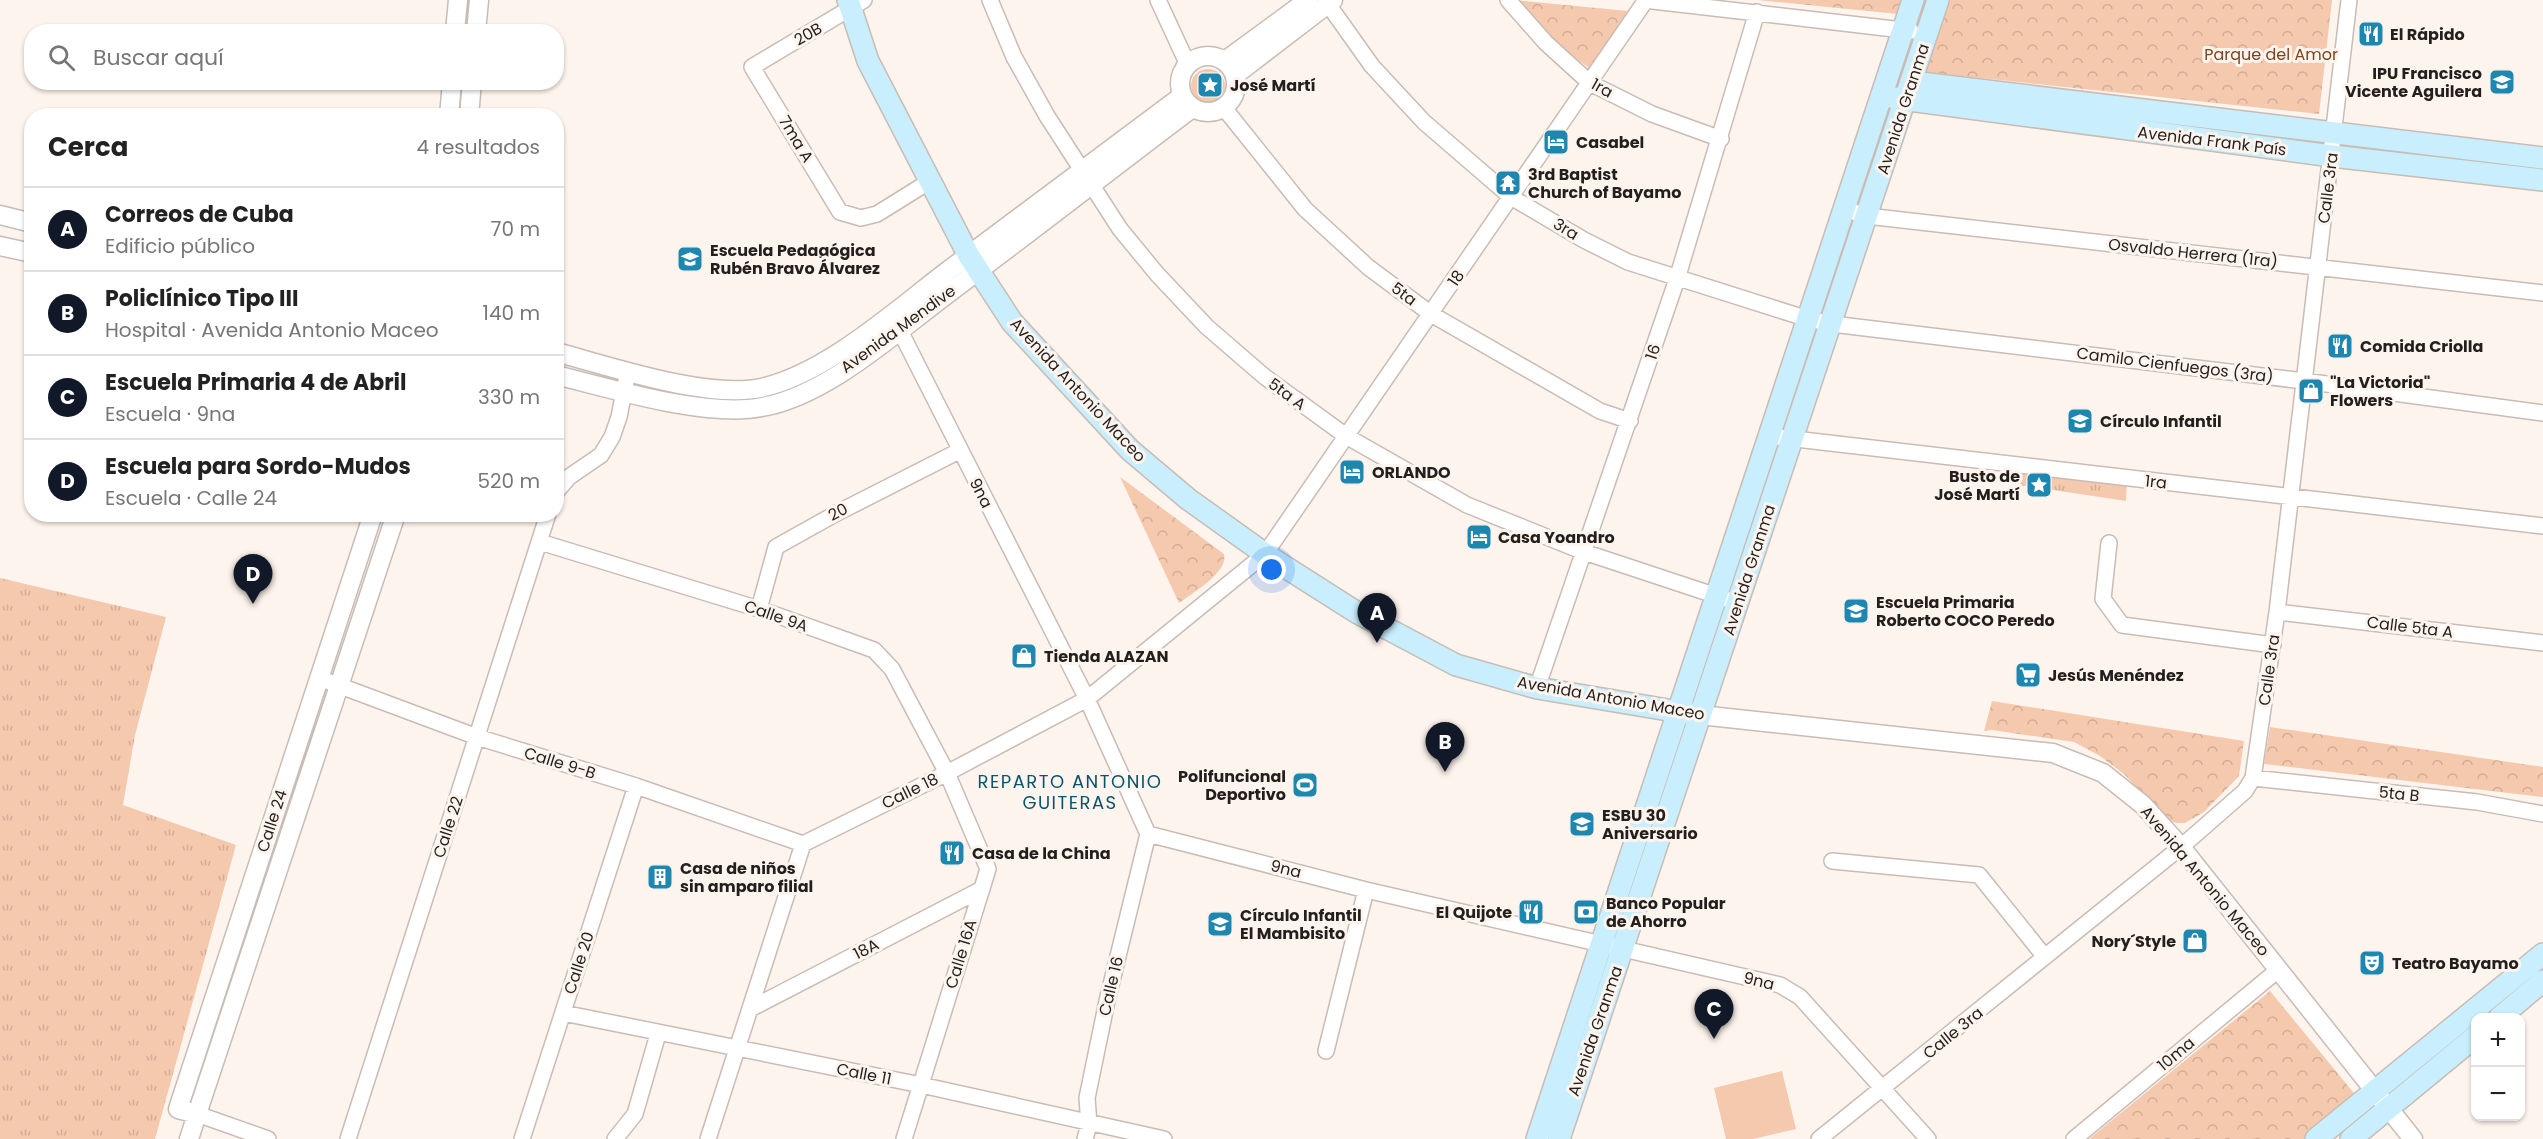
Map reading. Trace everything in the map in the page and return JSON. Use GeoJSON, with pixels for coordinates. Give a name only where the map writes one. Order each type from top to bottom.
{"type":"FeatureCollection","features":[{"type":"Feature","properties":{"kind":"main road","name":"Avenida Granma"},"geometry":{"type":"LineString","coordinates":[[1537,1139],[1913,0]]}},
{"type":"Feature","properties":{"kind":"main road","name":"Avenida Granma"},"geometry":{"type":"LineString","coordinates":[[1559,1139],[1929,33],[1938,0]]}},
{"type":"Feature","properties":{"kind":"main road","name":"Avenida Antonio Maceo"},"geometry":{"type":"LineString","coordinates":[[854,3],[868,61],[974,263],[1012,322],[1130,450],[1188,499],[1265,554],[1356,612],[1456,665],[1537,688],[1700,715]]}},
{"type":"Feature","properties":{"kind":"main road","name":"Avenida Frank País"},"geometry":{"type":"LineString","coordinates":[[1885,86],[2332,156],[2543,180]]}},
{"type":"Feature","properties":{"kind":"main road","name":"Avenida Frank País"},"geometry":{"type":"LineString","coordinates":[[1909,91],[2334,132],[2543,158]]}},
{"type":"Feature","properties":{"kind":"main road"},"geometry":{"type":"LineString","coordinates":[[2316,1139],[2543,954]]}},
{"type":"Feature","properties":{"kind":"main road"},"geometry":{"type":"LineString","coordinates":[[2504,1013],[2543,981]]}},
{"type":"Feature","properties":{"kind":"main road"},"geometry":{"type":"LineString","coordinates":[[2351,1139],[2471,1039]]}},
{"type":"Feature","properties":{"kind":"street"},"geometry":{"type":"LineString","coordinates":[[456,24],[458,0]]}},
{"type":"Feature","properties":{"kind":"street"},"geometry":{"type":"LineString","coordinates":[[477,24],[479,0]]}},
{"type":"Feature","properties":{"kind":"street","name":"5ta A"},"geometry":{"type":"LineString","coordinates":[[990,0],[1014,57],[1086,178],[1134,247],[1207,327],[1265,377],[1346,436],[1467,505],[1584,552],[1738,604]]}},
{"type":"Feature","properties":{"kind":"street"},"geometry":{"type":"LineString","coordinates":[[1158,0],[1188,64]]}},
{"type":"Feature","properties":{"kind":"street"},"geometry":{"type":"LineString","coordinates":[[1230,68],[1308,0]]}},
{"type":"Feature","properties":{"kind":"street","name":"1ra"},"geometry":{"type":"LineString","coordinates":[[1508,0],[1546,43],[1590,83],[1652,114],[1721,140]]}},
{"type":"Feature","properties":{"kind":"street"},"geometry":{"type":"LineString","coordinates":[[1645,0],[1929,33]]}},
{"type":"Feature","properties":{"kind":"street","name":"18"},"geometry":{"type":"LineString","coordinates":[[1265,554],[1645,0]]}},
{"type":"Feature","properties":{"kind":"street","name":"Calle 3ra"},"geometry":{"type":"LineString","coordinates":[[1819,1139],[2181,847],[2245,791],[2253,778],[2273,645],[2349,0]]}},
{"type":"Feature","properties":{"kind":"street"},"geometry":{"type":"LineString","coordinates":[[1230,68],[1329,1]]}},
{"type":"Feature","properties":{"kind":"street","name":"3ra"},"geometry":{"type":"LineString","coordinates":[[1329,1],[1372,66],[1424,122],[1511,197],[1584,240],[1628,262],[1808,319]]}},
{"type":"Feature","properties":{"kind":"street","name":"20B"},"geometry":{"type":"LineString","coordinates":[[752,67],[854,3]]}},
{"type":"Feature","properties":{"kind":"street","name":"16"},"geometry":{"type":"LineString","coordinates":[[1537,688],[1677,279],[1758,12]]}},
{"type":"Feature","properties":{"kind":"street"},"geometry":{"type":"LineString","coordinates":[[1202,57],[1218,58],[1230,68],[1235,94],[1224,108],[1211,113],[1187,102],[1180,82],[1188,64],[1202,57]]}},
{"type":"Feature","properties":{"kind":"street","name":"7ma A"},"geometry":{"type":"LineString","coordinates":[[752,67],[840,212],[861,218],[877,214],[930,181]]}},
{"type":"Feature","properties":{"kind":"street"},"geometry":{"type":"LineString","coordinates":[[450,108],[451,90]]}},
{"type":"Feature","properties":{"kind":"street"},"geometry":{"type":"LineString","coordinates":[[470,108],[471,90]]}},
{"type":"Feature","properties":{"kind":"street","name":"Avenida Mendive"},"geometry":{"type":"LineString","coordinates":[[564,354],[657,379],[729,390],[761,388],[805,373],[895,322],[1187,102]]}},
{"type":"Feature","properties":{"kind":"street","name":"5ta"},"geometry":{"type":"LineString","coordinates":[[1224,108],[1305,209],[1368,267],[1431,314],[1600,411],[1630,421]]}},
{"type":"Feature","properties":{"kind":"street","name":"Osvaldo Herrera (1ra)"},"geometry":{"type":"LineString","coordinates":[[1844,209],[1868,216],[2543,293]]}},
{"type":"Feature","properties":{"kind":"street"},"geometry":{"type":"LineString","coordinates":[[0,215],[24,221]]}},
{"type":"Feature","properties":{"kind":"street"},"geometry":{"type":"LineString","coordinates":[[0,246],[24,251]]}},
{"type":"Feature","properties":{"kind":"street","name":"Camilo Cienfuegos (3ra)"},"geometry":{"type":"LineString","coordinates":[[1808,319],[1832,324],[2543,412]]}},
{"type":"Feature","properties":{"kind":"street","name":"Avenida Mendive"},"geometry":{"type":"LineString","coordinates":[[564,377],[624,392],[703,407],[734,410],[763,407],[802,395],[865,355],[895,322]]}},
{"type":"Feature","properties":{"kind":"street","name":"9na"},"geometry":{"type":"LineString","coordinates":[[895,322],[1087,699],[1148,834],[1366,890],[1780,986],[1800,997],[1928,1139]]}},
{"type":"Feature","properties":{"kind":"street"},"geometry":{"type":"LineString","coordinates":[[564,482],[601,455],[612,437],[619,417],[627,370]]}},
{"type":"Feature","properties":{"kind":"street","name":"1ra"},"geometry":{"type":"LineString","coordinates":[[1769,436],[2543,526]]}},
{"type":"Feature","properties":{"kind":"street","name":"20"},"geometry":{"type":"LineString","coordinates":[[759,609],[776,547],[837,513],[960,451]]}},
{"type":"Feature","properties":{"kind":"street","name":"Calle 24"},"geometry":{"type":"LineString","coordinates":[[197,1114],[178,1108],[370,522]]}},
{"type":"Feature","properties":{"kind":"street","name":"Calle 24"},"geometry":{"type":"LineString","coordinates":[[189,1139],[393,522]]}},
{"type":"Feature","properties":{"kind":"street","name":"Calle 22"},"geometry":{"type":"LineString","coordinates":[[348,1139],[546,522]]}},
{"type":"Feature","properties":{"kind":"street","name":"Calle 9A"},"geometry":{"type":"LineString","coordinates":[[540,542],[759,609],[874,650],[892,669],[947,772]]}},
{"type":"Feature","properties":{"kind":"street"},"geometry":{"type":"LineString","coordinates":[[2109,543],[2103,599],[2122,625],[2273,645]]}},
{"type":"Feature","properties":{"kind":"street","name":"Calle 18"},"geometry":{"type":"LineString","coordinates":[[803,844],[1087,699],[1265,554]]}},
{"type":"Feature","properties":{"kind":"street","name":"Calle 5ta A"},"geometry":{"type":"LineString","coordinates":[[2277,612],[2543,643]]}},
{"type":"Feature","properties":{"kind":"street","name":"Calle 9-B"},"geometry":{"type":"LineString","coordinates":[[319,678],[477,737],[636,786],[803,844]]}},
{"type":"Feature","properties":{"kind":"street","name":"Avenida Antonio Maceo"},"geometry":{"type":"LineString","coordinates":[[1700,715],[2053,753],[2103,773],[2143,805],[2181,847],[2413,1139]]}},
{"type":"Feature","properties":{"kind":"street","name":"Calle 16A"},"geometry":{"type":"LineString","coordinates":[[904,1139],[988,869],[947,772]]}},
{"type":"Feature","properties":{"kind":"street","name":"5ta B"},"geometry":{"type":"LineString","coordinates":[[2253,778],[2477,802],[2543,814]]}},
{"type":"Feature","properties":{"kind":"street","name":"Calle 20"},"geometry":{"type":"LineString","coordinates":[[522,1139],[636,786]]}},
{"type":"Feature","properties":{"kind":"street","name":"Calle 16"},"geometry":{"type":"LineString","coordinates":[[1085,1139],[1089,1124],[1087,1098],[1105,1011],[1148,834]]}},
{"type":"Feature","properties":{"kind":"street"},"geometry":{"type":"LineString","coordinates":[[708,1139],[803,844]]}},
{"type":"Feature","properties":{"kind":"street"},"geometry":{"type":"LineString","coordinates":[[1832,861],[1979,875],[2045,957]]}},
{"type":"Feature","properties":{"kind":"street","name":"18A"},"geometry":{"type":"LineString","coordinates":[[750,1009],[982,889]]}},
{"type":"Feature","properties":{"kind":"street"},"geometry":{"type":"LineString","coordinates":[[1326,1051],[1366,890]]}},
{"type":"Feature","properties":{"kind":"street","name":"10ma"},"geometry":{"type":"LineString","coordinates":[[2073,1139],[2278,970]]}},
{"type":"Feature","properties":{"kind":"street","name":"Calle 11"},"geometry":{"type":"LineString","coordinates":[[563,1013],[658,1034],[921,1085],[1164,1139]]}},
{"type":"Feature","properties":{"kind":"street"},"geometry":{"type":"LineString","coordinates":[[615,1139],[635,1114],[658,1034]]}},
{"type":"Feature","properties":{"kind":"street"},"geometry":{"type":"LineString","coordinates":[[197,1114],[268,1139]]}},
{"type":"Feature","properties":{"kind":"green space"},"geometry":{"type":"Polygon","coordinates":[[[1513,0],[1628,11],[1589,68],[1549,38],[1513,0]]]}},
{"type":"Feature","properties":{"kind":"green space"},"geometry":{"type":"Polygon","coordinates":[[[1758,0],[1902,0],[1898,14],[1758,0]]]}},
{"type":"Feature","properties":{"kind":"green space","name":"Parque del Amor"},"geometry":{"type":"Polygon","coordinates":[[[1950,0],[2332,0],[2319,114],[1924,72],[1950,0]]]}},
{"type":"Feature","properties":{"kind":"green space"},"geometry":{"type":"Polygon","coordinates":[[[1208,69],[1220,74],[1225,86],[1220,98],[1208,103],[1196,98],[1191,86],[1196,74],[1208,69]]]}},
{"type":"Feature","properties":{"kind":"green space"},"geometry":{"type":"Polygon","coordinates":[[[2014,467],[2127,480],[2126,501],[2013,484],[2014,467]]]}},
{"type":"Feature","properties":{"kind":"green space"},"geometry":{"type":"Polygon","coordinates":[[[1120,477],[1224,554],[1221,568],[1215,575],[1179,603],[1120,477]]]}},
{"type":"Feature","properties":{"kind":"green space"},"geometry":{"type":"Polygon","coordinates":[[[0,578],[166,617],[135,735],[123,805],[236,845],[155,1139],[0,1139],[0,578]]]}},
{"type":"Feature","properties":{"kind":"green space"},"geometry":{"type":"Polygon","coordinates":[[[1992,701],[2244,741],[2239,776],[2204,812],[2185,823],[2167,820],[2124,774],[2100,756],[2074,742],[1992,730],[1984,731],[1992,701]]]}},
{"type":"Feature","properties":{"kind":"green space"},"geometry":{"type":"Polygon","coordinates":[[[2270,727],[2543,767],[2543,797],[2264,764],[2270,727]]]}},
{"type":"Feature","properties":{"kind":"green space"},"geometry":{"type":"Polygon","coordinates":[[[2270,991],[2358,1098],[2308,1139],[2089,1139],[2270,991]]]}},
{"type":"Feature","properties":{"kind":"green space"},"geometry":{"type":"Polygon","coordinates":[[[1782,1071],[1796,1129],[1753,1139],[1726,1139],[1714,1088],[1782,1071]]]}},
{"type":"Feature","properties":{"kind":"place","name":"El Rápido"},"geometry":{"type":"Point","coordinates":[2371,34]}},
{"type":"Feature","properties":{"kind":"place","name":"IPU Francisco Vicente Aguilera"},"geometry":{"type":"Point","coordinates":[2502,82]}},
{"type":"Feature","properties":{"kind":"place","name":"José Martí"},"geometry":{"type":"Point","coordinates":[1210,85]}},
{"type":"Feature","properties":{"kind":"place","name":"Casabel"},"geometry":{"type":"Point","coordinates":[1556,142]}},
{"type":"Feature","properties":{"kind":"place","name":"3rd Baptist Church of Bayamo"},"geometry":{"type":"Point","coordinates":[1508,183]}},
{"type":"Feature","properties":{"kind":"place","name":"Escuela Pedagógica Rubén Bravo Álvarez"},"geometry":{"type":"Point","coordinates":[690,259]}},
{"type":"Feature","properties":{"kind":"place","name":"Comida Criolla"},"geometry":{"type":"Point","coordinates":[2340,346]}},
{"type":"Feature","properties":{"kind":"place","name":"\"La Victoria\" Flowers"},"geometry":{"type":"Point","coordinates":[2311,391]}},
{"type":"Feature","properties":{"kind":"place","name":"Círculo Infantil"},"geometry":{"type":"Point","coordinates":[2080,421]}},
{"type":"Feature","properties":{"kind":"place","name":"ORLANDO"},"geometry":{"type":"Point","coordinates":[1352,472]}},
{"type":"Feature","properties":{"kind":"place","name":"Busto de José Martí"},"geometry":{"type":"Point","coordinates":[2039,485]}},
{"type":"Feature","properties":{"kind":"place","name":"Casa Yoandro"},"geometry":{"type":"Point","coordinates":[1479,537]}},
{"type":"Feature","properties":{"kind":"place","name":"Escuela para Sordo-Mudos"},"geometry":{"type":"Point","coordinates":[253,604]}},
{"type":"Feature","properties":{"kind":"place","name":"Escuela Primaria Roberto COCO Peredo"},"geometry":{"type":"Point","coordinates":[1856,611]}},
{"type":"Feature","properties":{"kind":"place","name":"Correos de Cuba"},"geometry":{"type":"Point","coordinates":[1377,643]}},
{"type":"Feature","properties":{"kind":"place","name":"Tienda ALAZAN"},"geometry":{"type":"Point","coordinates":[1024,656]}},
{"type":"Feature","properties":{"kind":"place","name":"Jesús Menéndez"},"geometry":{"type":"Point","coordinates":[2028,675]}},
{"type":"Feature","properties":{"kind":"place","name":"Policlínico Tipo III"},"geometry":{"type":"Point","coordinates":[1445,772]}},
{"type":"Feature","properties":{"kind":"place","name":"Polifuncional Deportivo"},"geometry":{"type":"Point","coordinates":[1305,785]}},
{"type":"Feature","properties":{"kind":"place","name":"ESBU 30 Aniversario"},"geometry":{"type":"Point","coordinates":[1582,824]}},
{"type":"Feature","properties":{"kind":"place","name":"Casa de la China"},"geometry":{"type":"Point","coordinates":[952,853]}},
{"type":"Feature","properties":{"kind":"place","name":"Casa de niños sin amparo filial"},"geometry":{"type":"Point","coordinates":[660,877]}},
{"type":"Feature","properties":{"kind":"place","name":"El Quijote"},"geometry":{"type":"Point","coordinates":[1531,912]}},
{"type":"Feature","properties":{"kind":"place","name":"Banco Popular de Ahorro"},"geometry":{"type":"Point","coordinates":[1586,912]}},
{"type":"Feature","properties":{"kind":"place","name":"Círculo Infantil El Mambisito"},"geometry":{"type":"Point","coordinates":[1220,924]}},
{"type":"Feature","properties":{"kind":"place","name":"Nory´Style"},"geometry":{"type":"Point","coordinates":[2195,941]}},
{"type":"Feature","properties":{"kind":"place","name":"Teatro Bayamo"},"geometry":{"type":"Point","coordinates":[2372,963]}},
{"type":"Feature","properties":{"kind":"place","name":"Escuela Primaria 4 de Abril"},"geometry":{"type":"Point","coordinates":[1714,1039]}},
{"type":"Feature","properties":{"kind":"district","name":"REPARTO ANTONIO GUITERAS"},"geometry":{"type":"Point","coordinates":[1070,791]}}]}
